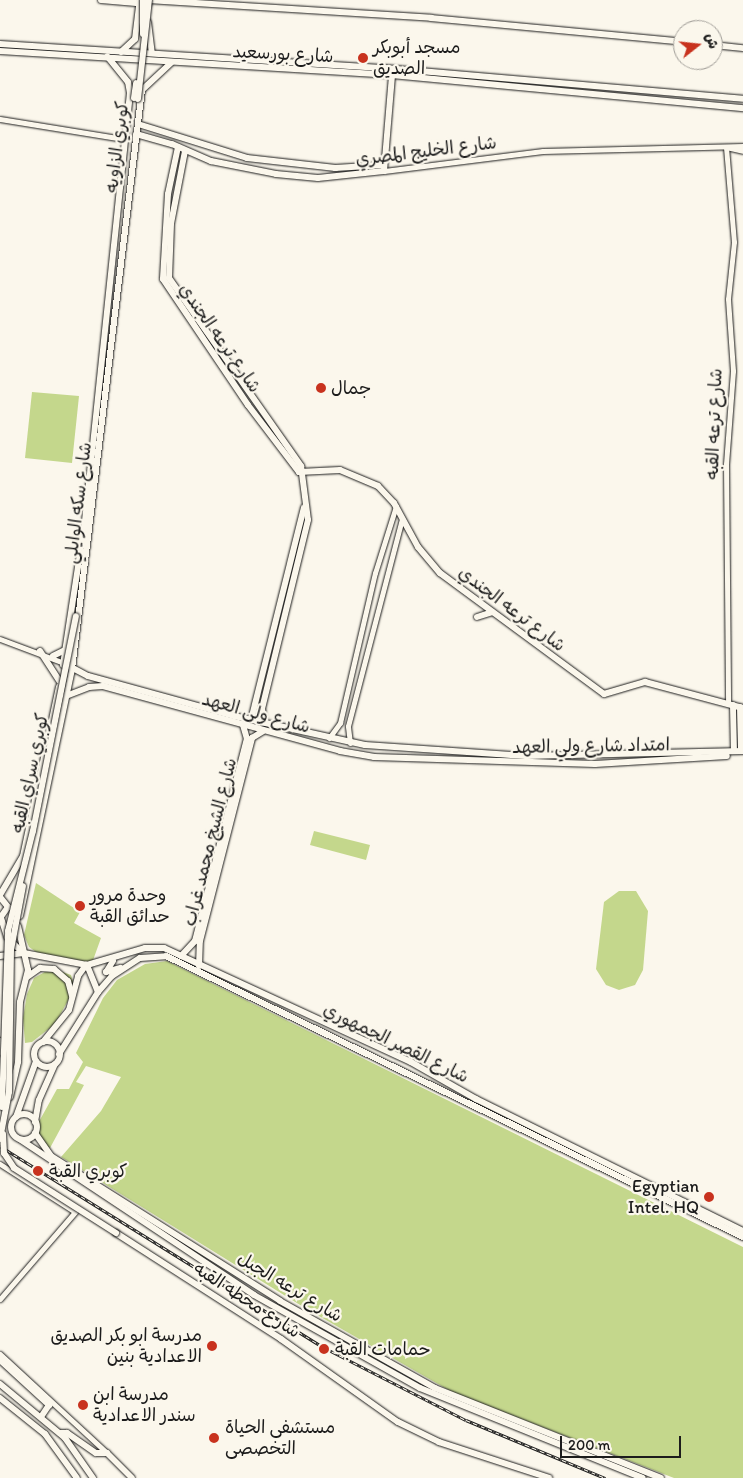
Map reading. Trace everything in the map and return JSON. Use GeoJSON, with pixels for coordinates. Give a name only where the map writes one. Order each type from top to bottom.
{"type":"FeatureCollection","features":[{"type":"Feature","properties":{"kind":"main road"},"geometry":{"type":"LineString","coordinates":[[102,0],[431,18],[673,41]]}},
{"type":"Feature","properties":{"kind":"main road"},"geometry":{"type":"LineString","coordinates":[[120,52],[131,46],[145,1]]}},
{"type":"Feature","properties":{"kind":"main road"},"geometry":{"type":"LineString","coordinates":[[145,1],[152,53]]}},
{"type":"Feature","properties":{"kind":"main road","name":"كوبري الزاويه"},"geometry":{"type":"LineString","coordinates":[[114,297],[145,1]]}},
{"type":"Feature","properties":{"kind":"main road"},"geometry":{"type":"LineString","coordinates":[[136,31],[142,37],[149,34]]}},
{"type":"Feature","properties":{"kind":"main road","name":"شارع بورسعيد"},"geometry":{"type":"LineString","coordinates":[[0,44],[568,83],[743,99]]}},
{"type":"Feature","properties":{"kind":"main road"},"geometry":{"type":"LineString","coordinates":[[723,46],[743,48]]}},
{"type":"Feature","properties":{"kind":"main road","name":"شارع بورسعيد"},"geometry":{"type":"LineString","coordinates":[[0,51],[107,56],[171,63],[392,76],[743,108]]}},
{"type":"Feature","properties":{"kind":"main road"},"geometry":{"type":"LineString","coordinates":[[107,56],[129,86],[139,84],[142,90],[171,63]]}},
{"type":"Feature","properties":{"kind":"main road"},"geometry":{"type":"LineString","coordinates":[[384,168],[392,76]]}},
{"type":"Feature","properties":{"kind":"main road"},"geometry":{"type":"LineString","coordinates":[[568,83],[570,93]]}},
{"type":"Feature","properties":{"kind":"main road"},"geometry":{"type":"LineString","coordinates":[[581,84],[583,94]]}},
{"type":"Feature","properties":{"kind":"main road","name":"شارع سكه الوايلي"},"geometry":{"type":"LineString","coordinates":[[8,1102],[16,1070],[19,1008],[25,981],[24,954],[18,927],[72,669],[114,297],[123,139],[129,86]]}},
{"type":"Feature","properties":{"kind":"main road","name":"شارع سكه الوايلي"},"geometry":{"type":"LineString","coordinates":[[0,896],[23,856],[64,663],[85,521],[142,90]]}},
{"type":"Feature","properties":{"kind":"main road","name":"شارع الخليج المصري"},"geometry":{"type":"LineString","coordinates":[[138,124],[247,158],[335,168],[384,168]]}},
{"type":"Feature","properties":{"kind":"main road","name":"شارع الخليج المصري"},"geometry":{"type":"LineString","coordinates":[[136,134],[178,147],[211,162],[301,177],[384,168]]}},
{"type":"Feature","properties":{"kind":"main road","name":"شارع ترعه الجندي"},"geometry":{"type":"LineString","coordinates":[[178,147],[168,194],[162,279],[242,398],[299,472]]}},
{"type":"Feature","properties":{"kind":"main road","name":"شارع ترعه الجندي"},"geometry":{"type":"LineString","coordinates":[[185,151],[171,224],[169,278],[224,361],[298,459],[299,472]]}},
{"type":"Feature","properties":{"kind":"main road","name":"شارع ترعه الجندي"},"geometry":{"type":"LineString","coordinates":[[299,472],[318,469],[352,472],[378,486],[396,506],[402,519],[436,569],[604,694],[645,682],[742,708]]}},
{"type":"Feature","properties":{"kind":"main road"},"geometry":{"type":"LineString","coordinates":[[251,720],[280,628],[306,532],[299,472]]}},
{"type":"Feature","properties":{"kind":"main road","name":"كوبري سراي القبه"},"geometry":{"type":"LineString","coordinates":[[0,1121],[6,1064],[8,931],[34,831],[76,616],[87,538],[85,521]]}},
{"type":"Feature","properties":{"kind":"main road"},"geometry":{"type":"LineString","coordinates":[[477,617],[493,612]]}},
{"type":"Feature","properties":{"kind":"main road"},"geometry":{"type":"LineString","coordinates":[[265,723],[262,709],[280,628]]}},
{"type":"Feature","properties":{"kind":"main road"},"geometry":{"type":"LineString","coordinates":[[53,656],[65,650]]}},
{"type":"Feature","properties":{"kind":"main road"},"geometry":{"type":"LineString","coordinates":[[40,651],[60,682]]}},
{"type":"Feature","properties":{"kind":"main road","name":"شارع ولى العهد"},"geometry":{"type":"LineString","coordinates":[[64,663],[72,669],[92,677],[251,720],[350,743],[445,751]]}},
{"type":"Feature","properties":{"kind":"main road"},"geometry":{"type":"LineString","coordinates":[[89,687],[86,680],[92,677]]}},
{"type":"Feature","properties":{"kind":"main road","name":"شارع ولى العهد"},"geometry":{"type":"LineString","coordinates":[[66,696],[89,687],[103,686],[352,754],[442,761]]}},
{"type":"Feature","properties":{"kind":"main road","name":"شارع ترعه القبه"},"geometry":{"type":"LineString","coordinates":[[730,705],[740,753]]}},
{"type":"Feature","properties":{"kind":"main road"},"geometry":{"type":"LineString","coordinates":[[740,753],[742,708]]}},
{"type":"Feature","properties":{"kind":"main road","name":"شارع الشيخ محمد غراب"},"geometry":{"type":"LineString","coordinates":[[181,956],[190,950],[197,934],[248,739],[243,725]]}},
{"type":"Feature","properties":{"kind":"main road","name":"شارع الشيخ محمد غراب"},"geometry":{"type":"LineString","coordinates":[[200,966],[200,941],[252,738],[264,731]]}},
{"type":"Feature","properties":{"kind":"main road","name":"امتداد شارع ولي العهد"},"geometry":{"type":"LineString","coordinates":[[445,751],[595,764],[740,753]]}},
{"type":"Feature","properties":{"kind":"main road","name":"امتداد شارع ولي العهد"},"geometry":{"type":"LineString","coordinates":[[442,761],[526,759]]}},
{"type":"Feature","properties":{"kind":"main road","name":"كوبري سراي القبه"},"geometry":{"type":"LineString","coordinates":[[0,1139],[8,1102],[11,950],[23,886],[36,845]]}},
{"type":"Feature","properties":{"kind":"main road"},"geometry":{"type":"LineString","coordinates":[[0,896],[8,908],[0,918],[7,937],[24,954]]}},
{"type":"Feature","properties":{"kind":"main road","name":"شارع القصر الجمهوري"},"geometry":{"type":"LineString","coordinates":[[0,956],[24,954],[87,965],[114,960],[157,947],[181,956],[423,1068],[500,1114]]}},
{"type":"Feature","properties":{"kind":"main road","name":"شارع القصر الجمهوري"},"geometry":{"type":"LineString","coordinates":[[60,1054],[98,992],[122,968],[146,956],[166,956],[424,1081],[500,1114],[710,1218],[743,1237]]}},
{"type":"Feature","properties":{"kind":"main road"},"geometry":{"type":"LineString","coordinates":[[114,960],[106,972],[122,968]]}},
{"type":"Feature","properties":{"kind":"main road"},"geometry":{"type":"LineString","coordinates":[[11,1124],[16,1117],[36,1061],[35,1048],[56,1029],[72,1004],[78,976],[87,965],[98,992]]}},
{"type":"Feature","properties":{"kind":"main road"},"geometry":{"type":"LineString","coordinates":[[25,981],[40,968],[56,970],[70,985],[72,1004]]}},
{"type":"Feature","properties":{"kind":"main road"},"geometry":{"type":"LineString","coordinates":[[0,1041],[6,1064]]}},
{"type":"Feature","properties":{"kind":"main road"},"geometry":{"type":"LineString","coordinates":[[0,1121],[11,1124],[18,1139],[35,1133],[35,1122],[41,1094],[60,1054],[53,1043],[43,1042]]}},
{"type":"Feature","properties":{"kind":"main road"},"geometry":{"type":"LineString","coordinates":[[406,1060],[410,1069],[406,1072]]}},
{"type":"Feature","properties":{"kind":"main road"},"geometry":{"type":"LineString","coordinates":[[36,1061],[45,1067],[55,1064]]}},
{"type":"Feature","properties":{"kind":"main road"},"geometry":{"type":"LineString","coordinates":[[423,1068],[419,1072],[424,1081]]}},
{"type":"Feature","properties":{"kind":"main road"},"geometry":{"type":"LineString","coordinates":[[16,1117],[27,1115],[35,1122]]}},
{"type":"Feature","properties":{"kind":"main road","name":"شارع ترعه الجبل"},"geometry":{"type":"LineString","coordinates":[[2,1132],[18,1139],[205,1253],[319,1326]]}},
{"type":"Feature","properties":{"kind":"main road","name":"شارع محطه القبه"},"geometry":{"type":"LineString","coordinates":[[2,1132],[4,1152],[10,1165],[281,1339],[402,1424],[471,1454],[549,1478]]}},
{"type":"Feature","properties":{"kind":"main road","name":"شارع ترعه الجبل"},"geometry":{"type":"LineString","coordinates":[[35,1133],[48,1154],[200,1260],[447,1398],[588,1453],[661,1478]]}},
{"type":"Feature","properties":{"kind":"main road","name":"شارع القصر الجمهوري"},"geometry":{"type":"LineString","coordinates":[[710,1218],[743,1230]]}},
{"type":"Feature","properties":{"kind":"main road"},"geometry":{"type":"LineString","coordinates":[[200,1260],[205,1253]]}},
{"type":"Feature","properties":{"kind":"main road"},"geometry":{"type":"LineString","coordinates":[[0,1360],[49,1405],[41,1417]]}},
{"type":"Feature","properties":{"kind":"main road"},"geometry":{"type":"LineString","coordinates":[[0,1384],[60,1433],[94,1478]]}},
{"type":"Feature","properties":{"kind":"main road"},"geometry":{"type":"LineString","coordinates":[[0,1398],[45,1434],[77,1478]]}},
{"type":"Feature","properties":{"kind":"main road"},"geometry":{"type":"LineString","coordinates":[[60,1433],[67,1433],[96,1453],[107,1453],[132,1478]]}},
{"type":"Feature","properties":{"kind":"main road","name":"شارع ترعه الجبل"},"geometry":{"type":"LineString","coordinates":[[588,1453],[642,1478]]}},
{"type":"Feature","properties":{"kind":"street"},"geometry":{"type":"LineString","coordinates":[[0,119],[123,139]]}},
{"type":"Feature","properties":{"kind":"street","name":"شارع الخليج المصري"},"geometry":{"type":"LineString","coordinates":[[384,168],[543,151],[743,146]]}},
{"type":"Feature","properties":{"kind":"street","name":"شارع الخليج المصري"},"geometry":{"type":"LineString","coordinates":[[726,147],[743,152]]}},
{"type":"Feature","properties":{"kind":"street","name":"شارع ترعه القبه"},"geometry":{"type":"LineString","coordinates":[[726,147],[734,242],[728,299],[732,371],[726,464],[730,705]]}},
{"type":"Feature","properties":{"kind":"street"},"geometry":{"type":"LineString","coordinates":[[329,738],[340,723],[375,572],[396,506]]}},
{"type":"Feature","properties":{"kind":"street"},"geometry":{"type":"LineString","coordinates":[[350,743],[348,726],[402,519]]}},
{"type":"Feature","properties":{"kind":"street"},"geometry":{"type":"LineString","coordinates":[[0,638],[53,656],[64,663]]}},
{"type":"Feature","properties":{"kind":"street"},"geometry":{"type":"LineString","coordinates":[[0,1164],[75,1212],[0,1299]]}},
{"type":"Feature","properties":{"kind":"street"},"geometry":{"type":"LineString","coordinates":[[0,1354],[107,1453]]}},
{"type":"Feature","properties":{"kind":"green space"},"geometry":{"type":"Polygon","coordinates":[[[32,392],[79,396],[72,463],[25,458],[32,392]]]}},
{"type":"Feature","properties":{"kind":"green space"},"geometry":{"type":"Polygon","coordinates":[[[314,831],[370,845],[366,860],[310,845],[314,831]]]}},
{"type":"Feature","properties":{"kind":"green space"},"geometry":{"type":"Polygon","coordinates":[[[36,883],[80,912],[74,923],[101,938],[92,963],[39,954],[29,947],[24,935],[36,883]]]}},
{"type":"Feature","properties":{"kind":"green space"},"geometry":{"type":"Polygon","coordinates":[[[619,891],[636,891],[648,911],[643,970],[635,985],[619,990],[606,985],[596,969],[604,902],[619,891]]]}},
{"type":"Feature","properties":{"kind":"green space"},"geometry":{"type":"Polygon","coordinates":[[[167,961],[743,1247],[743,1478],[674,1478],[452,1392],[305,1308],[61,1157],[101,1111],[121,1077],[86,1066],[76,1082],[84,1085],[50,1148],[37,1140],[36,1127],[57,1089],[69,1089],[83,1062],[76,1053],[103,998],[117,980],[145,964],[167,961]]]}},
{"type":"Feature","properties":{"kind":"green space"},"geometry":{"type":"Polygon","coordinates":[[[52,968],[71,975],[75,988],[55,1024],[32,1042],[25,1043],[23,1018],[27,994],[34,978],[52,968]]]}},
{"type":"Feature","properties":{"kind":"railway"},"geometry":{"type":"LineString","coordinates":[[0,1146],[325,1348],[466,1420],[605,1478]]}},
{"type":"Feature","properties":{"kind":"place","name":"مسجد أبوبكر الصديق"},"geometry":{"type":"Point","coordinates":[363,58]}},
{"type":"Feature","properties":{"kind":"place","name":"جمال"},"geometry":{"type":"Point","coordinates":[321,388]}},
{"type":"Feature","properties":{"kind":"place","name":"وحدة مرور حدائق القبة"},"geometry":{"type":"Point","coordinates":[80,906]}},
{"type":"Feature","properties":{"kind":"place","name":"كوبري القبة"},"geometry":{"type":"Point","coordinates":[38,1171]}},
{"type":"Feature","properties":{"kind":"place","name":"Egyptian Intel. HQ"},"geometry":{"type":"Point","coordinates":[709,1197]}},
{"type":"Feature","properties":{"kind":"place","name":"مدرسة ابو بكر الصديق الاعدادية بنين"},"geometry":{"type":"Point","coordinates":[212,1346]}},
{"type":"Feature","properties":{"kind":"place","name":"حمامات القبة"},"geometry":{"type":"Point","coordinates":[324,1349]}},
{"type":"Feature","properties":{"kind":"place","name":"مدرسة ابن سندر الاعدادية"},"geometry":{"type":"Point","coordinates":[83,1405]}},
{"type":"Feature","properties":{"kind":"place","name":"مستشفى الحياة التخصصى"},"geometry":{"type":"Point","coordinates":[214,1438]}}]}
